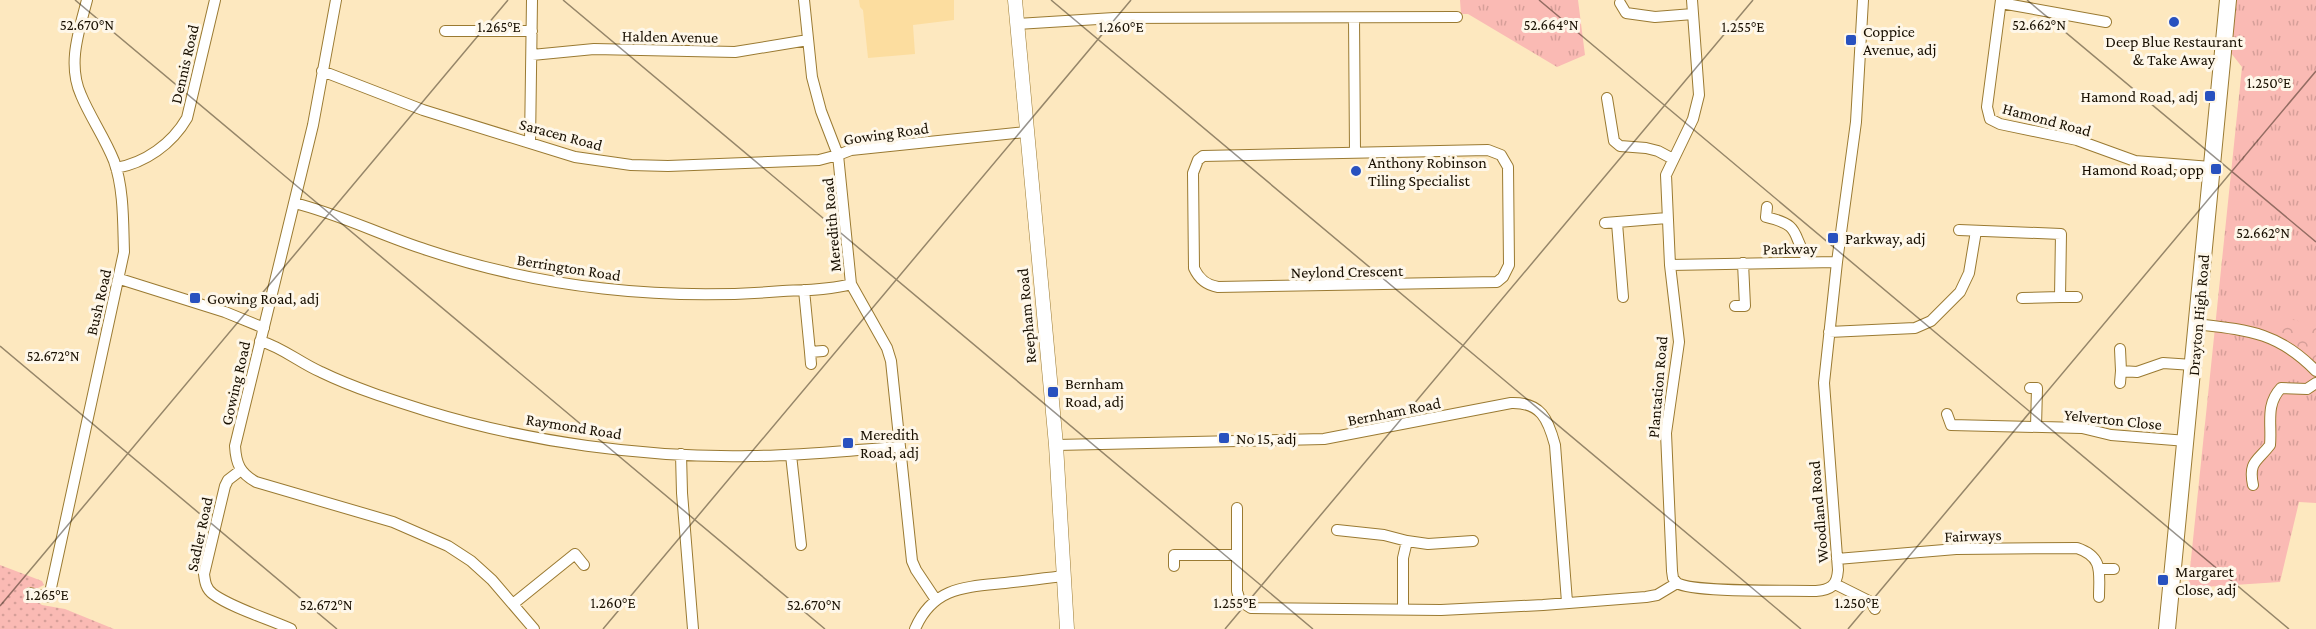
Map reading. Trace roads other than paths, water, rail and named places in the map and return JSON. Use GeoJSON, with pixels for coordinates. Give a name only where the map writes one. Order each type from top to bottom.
{"type":"FeatureCollection","features":[{"type":"Feature","properties":{"kind":"main road","name":"Drayton High Road"},"geometry":{"type":"LineString","coordinates":[[2167,629],[2228,0]]}},
{"type":"Feature","properties":{"kind":"street","name":"Bush Road"},"geometry":{"type":"LineString","coordinates":[[30,593],[49,597],[120,279],[124,242],[116,168],[80,93],[75,77],[74,57],[87,0]]}},
{"type":"Feature","properties":{"kind":"street","name":"Dennis Road"},"geometry":{"type":"LineString","coordinates":[[116,168],[143,160],[180,130],[187,118],[215,0]]}},
{"type":"Feature","properties":{"kind":"street","name":"Gowing Road"},"geometry":{"type":"LineString","coordinates":[[241,470],[237,463],[235,446],[313,125],[336,0]]}},
{"type":"Feature","properties":{"kind":"street"},"geometry":{"type":"LineString","coordinates":[[530,143],[532,0]]}},
{"type":"Feature","properties":{"kind":"street","name":"Gowing Road"},"geometry":{"type":"LineString","coordinates":[[804,0],[817,94],[838,155],[851,150],[1026,132]]}},
{"type":"Feature","properties":{"kind":"street","name":"Reepham Road"},"geometry":{"type":"LineString","coordinates":[[1015,0],[1056,445],[1067,629]]}},
{"type":"Feature","properties":{"kind":"street","name":"Plantation Road"},"geometry":{"type":"LineString","coordinates":[[1677,584],[1672,571],[1666,433],[1679,342],[1670,265],[1666,175],[1697,107],[1699,95],[1692,0]]}},
{"type":"Feature","properties":{"kind":"street","name":"Woodland Road"},"geometry":{"type":"LineString","coordinates":[[1677,584],[1691,587],[1816,591],[1826,590],[1836,584],[1838,578],[1824,383],[1837,262],[1856,122],[1863,0]]}},
{"type":"Feature","properties":{"kind":"street","name":"Hamond Road"},"geometry":{"type":"LineString","coordinates":[[2106,22],[2001,1],[1987,107],[1990,119],[2000,124],[2077,140],[2135,161],[2211,167]]}},
{"type":"Feature","properties":{"kind":"street"},"geometry":{"type":"LineString","coordinates":[[1623,12],[1655,17],[1693,14]]}},
{"type":"Feature","properties":{"kind":"street"},"geometry":{"type":"LineString","coordinates":[[1017,24],[1114,18],[1457,17]]}},
{"type":"Feature","properties":{"kind":"street"},"geometry":{"type":"LineString","coordinates":[[1354,18],[1355,152]]}},
{"type":"Feature","properties":{"kind":"street"},"geometry":{"type":"LineString","coordinates":[[445,31],[532,31]]}},
{"type":"Feature","properties":{"kind":"street","name":"Halden Avenue"},"geometry":{"type":"LineString","coordinates":[[532,55],[594,50],[735,52],[808,40]]}},
{"type":"Feature","properties":{"kind":"street","name":"Saracen Road"},"geometry":{"type":"LineString","coordinates":[[322,71],[423,110],[575,157],[631,165],[668,166],[819,160],[838,155]]}},
{"type":"Feature","properties":{"kind":"street"},"geometry":{"type":"LineString","coordinates":[[1607,98],[1614,141],[1620,146],[1652,150],[1673,159]]}},
{"type":"Feature","properties":{"kind":"street","name":"Neylond Crescent"},"geometry":{"type":"LineString","coordinates":[[1488,150],[1501,155],[1508,167],[1509,265],[1503,277],[1490,284],[1218,287],[1208,285],[1197,274],[1194,268],[1193,174],[1198,160],[1203,156],[1355,152],[1488,150]]}},
{"type":"Feature","properties":{"kind":"street","name":"Meredith Road"},"geometry":{"type":"LineString","coordinates":[[838,155],[851,284],[887,348],[891,361],[912,561],[936,600]]}},
{"type":"Feature","properties":{"kind":"street","name":"Berrington Road"},"geometry":{"type":"LineString","coordinates":[[294,203],[318,209],[427,250],[498,271],[614,290],[726,295],[804,290],[851,284]]}},
{"type":"Feature","properties":{"kind":"street"},"geometry":{"type":"LineString","coordinates":[[1767,207],[1766,217],[1787,222],[1794,229],[1800,249],[1809,262]]}},
{"type":"Feature","properties":{"kind":"street"},"geometry":{"type":"LineString","coordinates":[[1605,223],[1667,218]]}},
{"type":"Feature","properties":{"kind":"street"},"geometry":{"type":"LineString","coordinates":[[1617,223],[1623,297]]}},
{"type":"Feature","properties":{"kind":"street"},"geometry":{"type":"LineString","coordinates":[[1959,230],[2061,234],[2060,297]]}},
{"type":"Feature","properties":{"kind":"street"},"geometry":{"type":"LineString","coordinates":[[1829,332],[1916,328],[1931,321],[1960,292],[1969,273],[1976,231]]}},
{"type":"Feature","properties":{"kind":"street","name":"Parkway"},"geometry":{"type":"LineString","coordinates":[[1670,265],[1837,262]]}},
{"type":"Feature","properties":{"kind":"street","name":"Parkway"},"geometry":{"type":"LineString","coordinates":[[1743,263],[1740,306],[1756,305]]}},
{"type":"Feature","properties":{"kind":"street"},"geometry":{"type":"LineString","coordinates":[[120,279],[225,312],[264,328]]}},
{"type":"Feature","properties":{"kind":"street"},"geometry":{"type":"LineString","coordinates":[[804,290],[811,364]]}},
{"type":"Feature","properties":{"kind":"street"},"geometry":{"type":"LineString","coordinates":[[2022,298],[2078,297]]}},
{"type":"Feature","properties":{"kind":"street"},"geometry":{"type":"LineString","coordinates":[[2196,324],[2246,329],[2283,343],[2316,371]]}},
{"type":"Feature","properties":{"kind":"street","name":"Raymond Road"},"geometry":{"type":"LineString","coordinates":[[260,341],[271,344],[331,376],[427,411],[470,423],[598,446],[681,454],[748,456],[900,447]]}},
{"type":"Feature","properties":{"kind":"street"},"geometry":{"type":"LineString","coordinates":[[2120,382],[2121,349]]}},
{"type":"Feature","properties":{"kind":"street"},"geometry":{"type":"LineString","coordinates":[[810,352],[823,351]]}},
{"type":"Feature","properties":{"kind":"street"},"geometry":{"type":"LineString","coordinates":[[2121,370],[2137,372],[2163,363],[2193,365]]}},
{"type":"Feature","properties":{"kind":"street"},"geometry":{"type":"LineString","coordinates":[[2253,485],[2252,467],[2256,459],[2270,445],[2271,404],[2276,394],[2281,388],[2307,389],[2316,383]]}},
{"type":"Feature","properties":{"kind":"street"},"geometry":{"type":"LineString","coordinates":[[2036,427],[2037,388]]}},
{"type":"Feature","properties":{"kind":"street","name":"Bernham Road"},"geometry":{"type":"LineString","coordinates":[[1056,445],[1324,439],[1525,402],[1538,409],[1550,426],[1555,446],[1567,602]]}},
{"type":"Feature","properties":{"kind":"street"},"geometry":{"type":"LineString","coordinates":[[1947,414],[1952,437]]}},
{"type":"Feature","properties":{"kind":"street","name":"Yelverton Close"},"geometry":{"type":"LineString","coordinates":[[1951,425],[2082,428],[2111,435],[2187,441]]}},
{"type":"Feature","properties":{"kind":"street"},"geometry":{"type":"LineString","coordinates":[[681,454],[686,554],[693,559],[695,585],[690,592],[693,629]]}},
{"type":"Feature","properties":{"kind":"street"},"geometry":{"type":"LineString","coordinates":[[791,455],[801,545]]}},
{"type":"Feature","properties":{"kind":"street"},"geometry":{"type":"LineString","coordinates":[[241,470],[256,482],[393,522],[440,542],[471,561],[492,580],[534,629]]}},
{"type":"Feature","properties":{"kind":"street","name":"Sadler Road"},"geometry":{"type":"LineString","coordinates":[[241,470],[228,480],[225,486],[204,581],[213,594],[224,601],[291,629]]}},
{"type":"Feature","properties":{"kind":"street"},"geometry":{"type":"LineString","coordinates":[[1237,508],[1237,591],[1240,601],[1251,608],[1441,610],[1646,597],[1657,595],[1677,584]]}},
{"type":"Feature","properties":{"kind":"street"},"geometry":{"type":"LineString","coordinates":[[1337,530],[1384,535],[1428,544],[1473,541]]}},
{"type":"Feature","properties":{"kind":"street"},"geometry":{"type":"LineString","coordinates":[[1403,609],[1403,558],[1407,541]]}},
{"type":"Feature","properties":{"kind":"street"},"geometry":{"type":"LineString","coordinates":[[566,544],[584,565]]}},
{"type":"Feature","properties":{"kind":"street","name":"Fairways"},"geometry":{"type":"LineString","coordinates":[[1837,559],[1956,549],[2077,549],[2095,557],[2100,569]]}},
{"type":"Feature","properties":{"kind":"street"},"geometry":{"type":"LineString","coordinates":[[513,604],[575,554]]}},
{"type":"Feature","properties":{"kind":"street"},"geometry":{"type":"LineString","coordinates":[[1174,566],[1174,555],[1236,555]]}},
{"type":"Feature","properties":{"kind":"street"},"geometry":{"type":"LineString","coordinates":[[2099,597],[2100,569],[2114,569]]}},
{"type":"Feature","properties":{"kind":"street"},"geometry":{"type":"LineString","coordinates":[[915,629],[926,609],[936,600],[954,590],[970,586],[1065,576]]}},
{"type":"Feature","properties":{"kind":"street"},"geometry":{"type":"LineString","coordinates":[[1836,584],[1871,603],[1875,609]]}},
{"type":"Feature","properties":{"kind":"place","name":"Deep Blue Restaurant & Take Away"},"geometry":{"type":"Point","coordinates":[2174,22]}},
{"type":"Feature","properties":{"kind":"place","name":"Coppice Avenue, adj"},"geometry":{"type":"Point","coordinates":[1851,40]}},
{"type":"Feature","properties":{"kind":"place","name":"Hamond Road, adj"},"geometry":{"type":"Point","coordinates":[2210,96]}},
{"type":"Feature","properties":{"kind":"place","name":"Hamond Road, opp"},"geometry":{"type":"Point","coordinates":[2216,169]}},
{"type":"Feature","properties":{"kind":"place","name":"Anthony Robinson Tiling Specialist"},"geometry":{"type":"Point","coordinates":[1356,171]}},
{"type":"Feature","properties":{"kind":"place","name":"Parkway, adj"},"geometry":{"type":"Point","coordinates":[1833,238]}},
{"type":"Feature","properties":{"kind":"place","name":"Gowing Road, adj"},"geometry":{"type":"Point","coordinates":[195,298]}},
{"type":"Feature","properties":{"kind":"place","name":"Bernham Road, adj"},"geometry":{"type":"Point","coordinates":[1053,392]}},
{"type":"Feature","properties":{"kind":"place","name":"No 15, adj"},"geometry":{"type":"Point","coordinates":[1224,438]}},
{"type":"Feature","properties":{"kind":"place","name":"Meredith Road, adj"},"geometry":{"type":"Point","coordinates":[848,443]}},
{"type":"Feature","properties":{"kind":"place","name":"Margaret Close, adj"},"geometry":{"type":"Point","coordinates":[2163,580]}}]}
